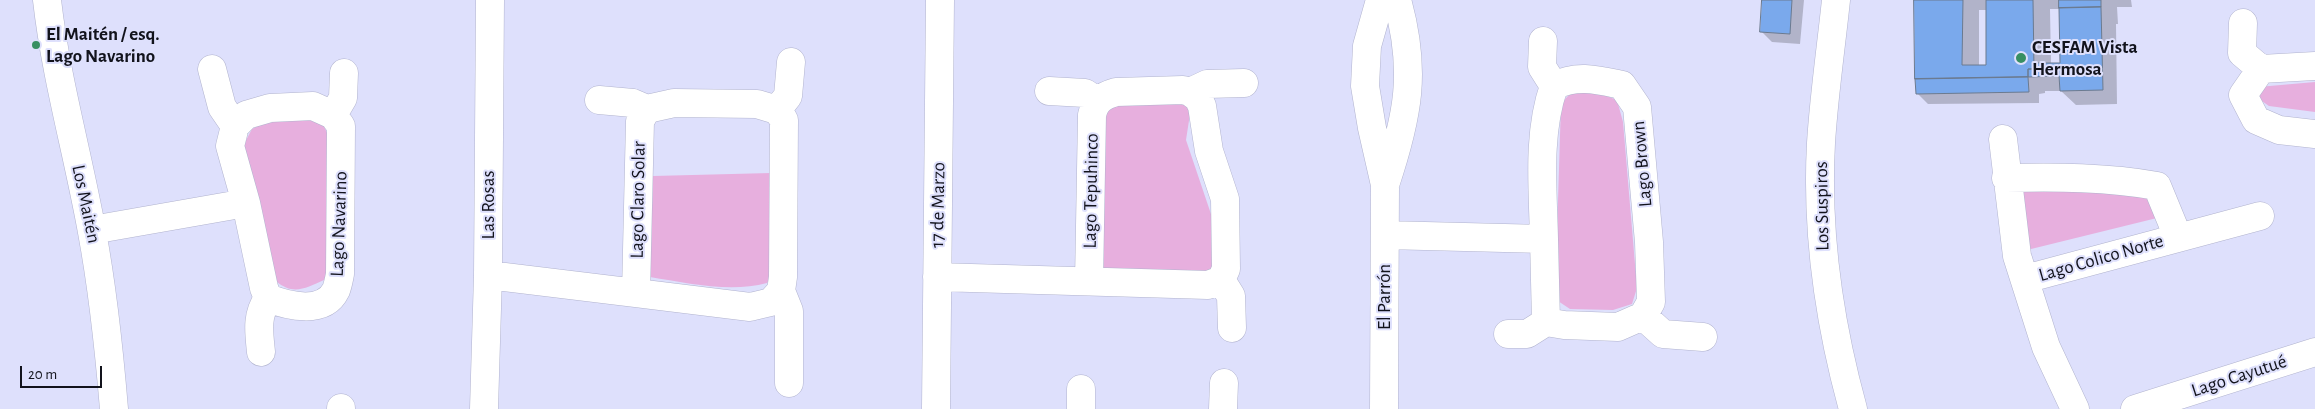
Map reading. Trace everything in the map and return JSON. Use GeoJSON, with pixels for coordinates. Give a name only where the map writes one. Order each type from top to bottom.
{"type":"FeatureCollection","features":[{"type":"Feature","properties":{"kind":"street","name":"Los Maitén"},"geometry":{"type":"LineString","coordinates":[[47,0],[62,94],[92,230],[108,332],[114,409]]}},
{"type":"Feature","properties":{"kind":"street","name":"Las Rosas"},"geometry":{"type":"LineString","coordinates":[[484,409],[488,275],[490,0]]}},
{"type":"Feature","properties":{"kind":"street","name":"17 de Marzo"},"geometry":{"type":"LineString","coordinates":[[936,409],[940,0]]}},
{"type":"Feature","properties":{"kind":"street","name":"El Parrón"},"geometry":{"type":"LineString","coordinates":[[1380,0],[1367,46],[1365,86],[1385,185],[1384,409]]}},
{"type":"Feature","properties":{"kind":"street","name":"El Parrón"},"geometry":{"type":"LineString","coordinates":[[1385,185],[1402,132],[1410,85],[1406,40],[1397,0]]}},
{"type":"Feature","properties":{"kind":"street","name":"Los Suspiros"},"geometry":{"type":"LineString","coordinates":[[1836,0],[1822,136],[1820,208],[1828,297],[1836,341],[1854,409]]}},
{"type":"Feature","properties":{"kind":"street"},"geometry":{"type":"LineString","coordinates":[[2244,23],[2242,53],[2261,68],[2315,66]]}},
{"type":"Feature","properties":{"kind":"street"},"geometry":{"type":"LineString","coordinates":[[1543,41],[1542,67],[1554,86],[1548,103],[1543,138],[1546,322]]}},
{"type":"Feature","properties":{"kind":"street"},"geometry":{"type":"LineString","coordinates":[[778,110],[788,96],[791,62]]}},
{"type":"Feature","properties":{"kind":"street"},"geometry":{"type":"LineString","coordinates":[[2261,68],[2244,95],[2256,120],[2279,130],[2315,134]]}},
{"type":"Feature","properties":{"kind":"street"},"geometry":{"type":"LineString","coordinates":[[212,69],[222,107],[235,126]]}},
{"type":"Feature","properties":{"kind":"street"},"geometry":{"type":"LineString","coordinates":[[261,352],[259,317],[261,308],[268,298],[264,288],[246,203],[230,146],[235,126],[246,115],[270,108],[313,106],[333,115],[343,98],[344,73]]}},
{"type":"Feature","properties":{"kind":"street","name":"Lago Brown"},"geometry":{"type":"LineString","coordinates":[[1554,86],[1566,80],[1589,78],[1622,85],[1637,107],[1651,302],[1643,316]]}},
{"type":"Feature","properties":{"kind":"street"},"geometry":{"type":"LineString","coordinates":[[1190,92],[1207,84],[1244,83]]}},
{"type":"Feature","properties":{"kind":"street"},"geometry":{"type":"LineString","coordinates":[[938,277],[1208,285],[1221,280],[1226,270],[1225,199],[1209,151],[1202,106],[1198,98],[1190,92],[1183,90],[1116,92],[1106,95],[1097,101],[1085,93],[1049,91]]}},
{"type":"Feature","properties":{"kind":"street"},"geometry":{"type":"LineString","coordinates":[[488,275],[750,307],[770,302],[780,291],[783,277],[784,120],[778,110],[757,104],[674,103],[648,109],[633,103],[599,100]]}},
{"type":"Feature","properties":{"kind":"street","name":"Lago Tepuhinco"},"geometry":{"type":"LineString","coordinates":[[1089,282],[1092,115],[1097,101]]}},
{"type":"Feature","properties":{"kind":"street","name":"Lago Claro Solar"},"geometry":{"type":"LineString","coordinates":[[636,293],[640,121],[648,109]]}},
{"type":"Feature","properties":{"kind":"street","name":"Lago Navarino"},"geometry":{"type":"LineString","coordinates":[[268,298],[288,306],[311,306],[328,299],[336,290],[340,274],[341,126],[333,115]]}},
{"type":"Feature","properties":{"kind":"street","name":"Lago Colico Norte"},"geometry":{"type":"LineString","coordinates":[[2003,139],[2006,178],[2017,256],[2046,347],[2075,409]]}},
{"type":"Feature","properties":{"kind":"street","name":"Lago Colico Norte"},"geometry":{"type":"LineString","coordinates":[[2006,178],[2068,177],[2124,180],[2157,186],[2178,237]]}},
{"type":"Feature","properties":{"kind":"street"},"geometry":{"type":"LineString","coordinates":[[92,230],[246,203]]}},
{"type":"Feature","properties":{"kind":"street","name":"Lago Colico Norte"},"geometry":{"type":"LineString","coordinates":[[2025,279],[2260,216]]}},
{"type":"Feature","properties":{"kind":"street"},"geometry":{"type":"LineString","coordinates":[[1385,235],[1544,239]]}},
{"type":"Feature","properties":{"kind":"street"},"geometry":{"type":"LineString","coordinates":[[1221,280],[1230,296],[1232,328]]}},
{"type":"Feature","properties":{"kind":"street"},"geometry":{"type":"LineString","coordinates":[[780,291],[789,311],[789,383]]}},
{"type":"Feature","properties":{"kind":"street"},"geometry":{"type":"LineString","coordinates":[[1508,334],[1527,334],[1546,322],[1564,325],[1618,327],[1643,316],[1663,334],[1703,337]]}},
{"type":"Feature","properties":{"kind":"street","name":"Lago Cayutué"},"geometry":{"type":"LineString","coordinates":[[2135,409],[2315,352]]}},
{"type":"Feature","properties":{"kind":"shaded area"},"geometry":{"type":"Polygon","coordinates":[[[2315,82],[2315,112],[2269,106],[2259,99],[2258,87],[2315,82]]]}},
{"type":"Feature","properties":{"kind":"shaded area"},"geometry":{"type":"Polygon","coordinates":[[[1572,92],[1596,92],[1617,100],[1623,122],[1637,288],[1632,304],[1613,310],[1570,309],[1555,299],[1561,103],[1572,92]]]}},
{"type":"Feature","properties":{"kind":"shaded area"},"geometry":{"type":"Polygon","coordinates":[[[1104,101],[1192,101],[1186,140],[1213,220],[1215,278],[1103,276],[1104,101]]]}},
{"type":"Feature","properties":{"kind":"shaded area"},"geometry":{"type":"Polygon","coordinates":[[[314,116],[322,122],[327,133],[329,266],[324,280],[305,288],[294,289],[282,286],[276,281],[244,144],[252,129],[273,118],[314,116]]]}},
{"type":"Feature","properties":{"kind":"shaded area"},"geometry":{"type":"Polygon","coordinates":[[[771,173],[773,274],[767,283],[753,286],[723,287],[650,277],[653,176],[771,173]]]}},
{"type":"Feature","properties":{"kind":"shaded area"},"geometry":{"type":"Polygon","coordinates":[[[2119,187],[2149,195],[2157,218],[2023,251],[2014,192],[2119,187]]]}},
{"type":"Feature","properties":{"kind":"building"},"geometry":{"type":"Polygon","coordinates":[[[1762,0],[1792,0],[1790,34],[1760,32],[1762,0]]]}},
{"type":"Feature","properties":{"kind":"building"},"geometry":{"type":"Polygon","coordinates":[[[1914,0],[1963,0],[1962,65],[1986,65],[1986,0],[2033,0],[2034,69],[2028,69],[2028,77],[1915,79],[1914,0]]]}},
{"type":"Feature","properties":{"kind":"building"},"geometry":{"type":"Polygon","coordinates":[[[2059,0],[2101,0],[2101,7],[2059,8],[2059,0]]]}},
{"type":"Feature","properties":{"kind":"building"},"geometry":{"type":"Polygon","coordinates":[[[2101,7],[2103,90],[2060,91],[2059,76],[2028,77],[2028,69],[2034,69],[2034,63],[2060,63],[2059,8],[2101,7]]]}},
{"type":"Feature","properties":{"kind":"building"},"geometry":{"type":"Polygon","coordinates":[[[2028,77],[2029,92],[1916,94],[1915,79],[2028,77]]]}},
{"type":"Feature","properties":{"kind":"place","name":"El Maitén / esq. Lago Navarino"},"geometry":{"type":"Point","coordinates":[36,45]}},
{"type":"Feature","properties":{"kind":"place","name":"CESFAM Vista Hermosa"},"geometry":{"type":"Point","coordinates":[2021,58]}}]}
